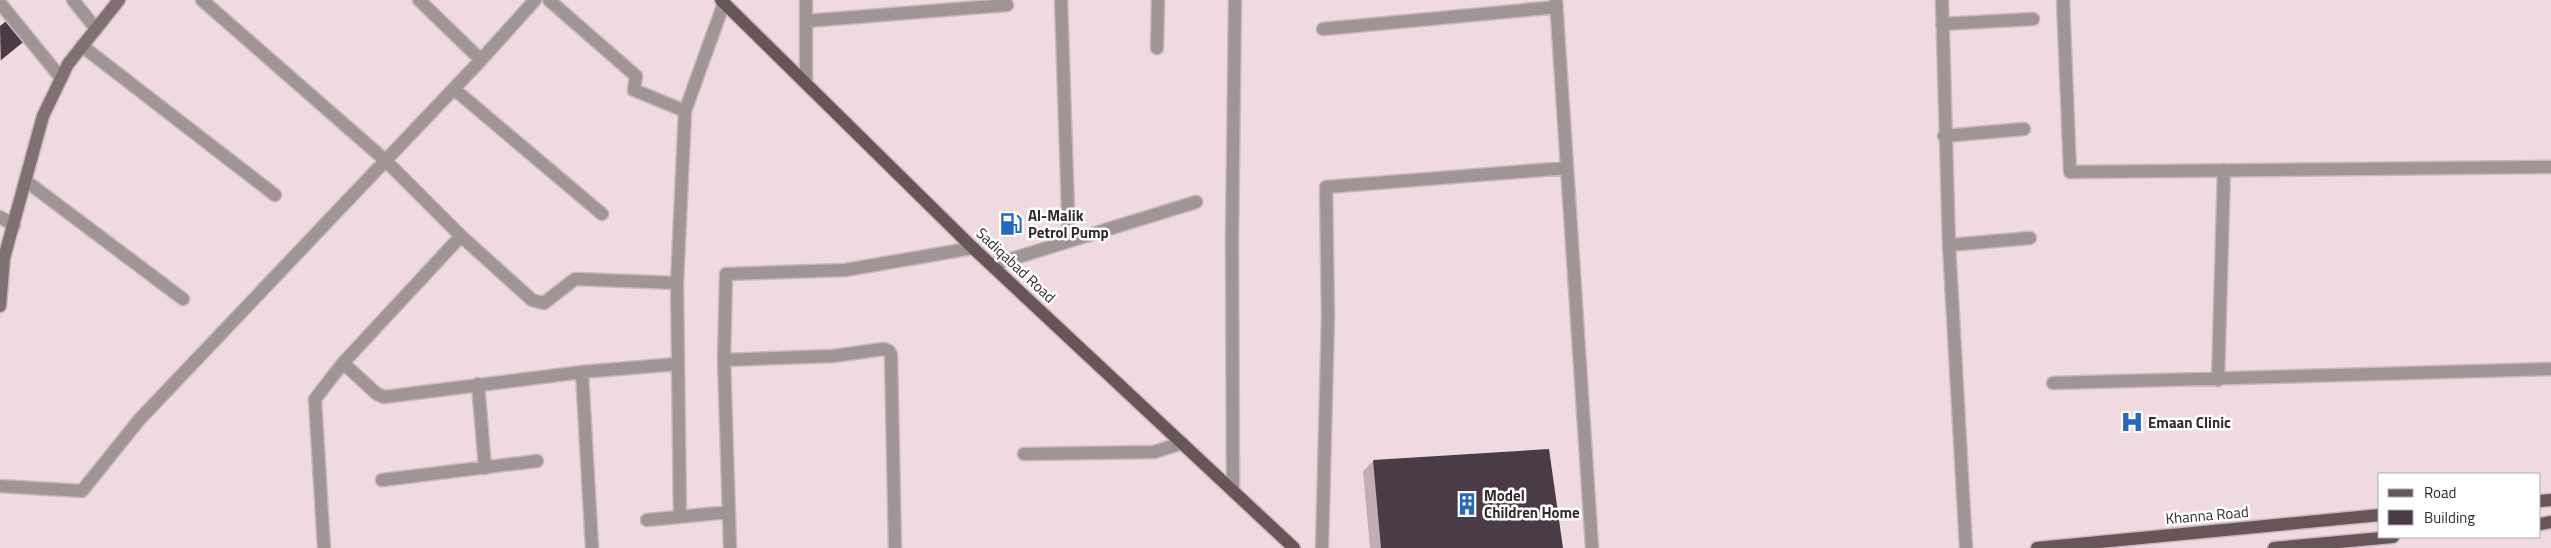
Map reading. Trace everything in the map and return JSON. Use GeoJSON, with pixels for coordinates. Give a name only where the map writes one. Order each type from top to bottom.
{"type":"FeatureCollection","features":[{"type":"Feature","properties":{"kind":"main road","name":"Sadiqabad Road"},"geometry":{"type":"LineString","coordinates":[[723,2],[973,248],[1294,548]]}},
{"type":"Feature","properties":{"kind":"main road","name":"Khanna Road"},"geometry":{"type":"LineString","coordinates":[[2037,548],[2378,516]]}},
{"type":"Feature","properties":{"kind":"main road"},"geometry":{"type":"LineString","coordinates":[[2274,548],[2382,538]]}},
{"type":"Feature","properties":{"kind":"street"},"geometry":{"type":"LineString","coordinates":[[73,0],[96,29]]}},
{"type":"Feature","properties":{"kind":"street"},"geometry":{"type":"LineString","coordinates":[[0,306],[4,258],[43,116],[68,64],[119,0]]}},
{"type":"Feature","properties":{"kind":"street"},"geometry":{"type":"LineString","coordinates":[[202,0],[385,160],[461,236],[532,300],[544,303],[575,279],[677,283]]}},
{"type":"Feature","properties":{"kind":"street"},"geometry":{"type":"LineString","coordinates":[[419,0],[482,60]]}},
{"type":"Feature","properties":{"kind":"street"},"geometry":{"type":"LineString","coordinates":[[0,486],[82,491],[140,420],[482,60],[535,0]]}},
{"type":"Feature","properties":{"kind":"street"},"geometry":{"type":"LineString","coordinates":[[549,0],[636,76],[634,90],[685,111]]}},
{"type":"Feature","properties":{"kind":"street"},"geometry":{"type":"LineString","coordinates":[[806,0],[806,83]]}},
{"type":"Feature","properties":{"kind":"street"},"geometry":{"type":"LineString","coordinates":[[1061,0],[1070,241]]}},
{"type":"Feature","properties":{"kind":"street"},"geometry":{"type":"LineString","coordinates":[[1157,48],[1158,0]]}},
{"type":"Feature","properties":{"kind":"street"},"geometry":{"type":"LineString","coordinates":[[1233,490],[1232,238],[1235,0]]}},
{"type":"Feature","properties":{"kind":"street"},"geometry":{"type":"LineString","coordinates":[[1942,0],[1944,136],[1966,548]]}},
{"type":"Feature","properties":{"kind":"street"},"geometry":{"type":"LineString","coordinates":[[2063,0],[2070,172],[2551,167]]}},
{"type":"Feature","properties":{"kind":"street"},"geometry":{"type":"LineString","coordinates":[[680,516],[676,364],[677,283],[685,111],[723,2]]}},
{"type":"Feature","properties":{"kind":"street"},"geometry":{"type":"LineString","coordinates":[[0,3],[4,18],[60,78]]}},
{"type":"Feature","properties":{"kind":"street"},"geometry":{"type":"LineString","coordinates":[[1323,29],[1557,4],[1592,548]]}},
{"type":"Feature","properties":{"kind":"street"},"geometry":{"type":"LineString","coordinates":[[806,22],[1007,5]]}},
{"type":"Feature","properties":{"kind":"street"},"geometry":{"type":"LineString","coordinates":[[1942,24],[2033,19]]}},
{"type":"Feature","properties":{"kind":"street"},"geometry":{"type":"LineString","coordinates":[[82,46],[276,195]]}},
{"type":"Feature","properties":{"kind":"street"},"geometry":{"type":"LineString","coordinates":[[454,89],[602,214]]}},
{"type":"Feature","properties":{"kind":"street"},"geometry":{"type":"LineString","coordinates":[[1944,136],[2024,129]]}},
{"type":"Feature","properties":{"kind":"street"},"geometry":{"type":"LineString","coordinates":[[1322,548],[1328,317],[1326,187],[1567,168]]}},
{"type":"Feature","properties":{"kind":"street"},"geometry":{"type":"LineString","coordinates":[[2218,380],[2224,170]]}},
{"type":"Feature","properties":{"kind":"street"},"geometry":{"type":"LineString","coordinates":[[26,181],[183,299]]}},
{"type":"Feature","properties":{"kind":"street"},"geometry":{"type":"LineString","coordinates":[[992,265],[1196,202]]}},
{"type":"Feature","properties":{"kind":"street"},"geometry":{"type":"LineString","coordinates":[[0,217],[14,225]]}},
{"type":"Feature","properties":{"kind":"street"},"geometry":{"type":"LineString","coordinates":[[324,548],[315,399],[343,362],[461,236]]}},
{"type":"Feature","properties":{"kind":"street"},"geometry":{"type":"LineString","coordinates":[[1949,244],[2030,238]]}},
{"type":"Feature","properties":{"kind":"street"},"geometry":{"type":"LineString","coordinates":[[730,548],[724,360],[726,274],[845,270],[973,248]]}},
{"type":"Feature","properties":{"kind":"street"},"geometry":{"type":"LineString","coordinates":[[724,360],[834,356],[884,349],[889,351],[891,355],[895,548]]}},
{"type":"Feature","properties":{"kind":"street"},"geometry":{"type":"LineString","coordinates":[[343,362],[377,394],[384,397],[582,372],[676,364]]}},
{"type":"Feature","properties":{"kind":"street"},"geometry":{"type":"LineString","coordinates":[[2053,383],[2218,380],[2551,369]]}},
{"type":"Feature","properties":{"kind":"street"},"geometry":{"type":"LineString","coordinates":[[582,372],[592,548]]}},
{"type":"Feature","properties":{"kind":"street"},"geometry":{"type":"LineString","coordinates":[[478,384],[485,468]]}},
{"type":"Feature","properties":{"kind":"street"},"geometry":{"type":"LineString","coordinates":[[1024,454],[1154,452],[1182,443]]}},
{"type":"Feature","properties":{"kind":"street"},"geometry":{"type":"LineString","coordinates":[[382,480],[537,461]]}},
{"type":"Feature","properties":{"kind":"street"},"geometry":{"type":"LineString","coordinates":[[647,520],[729,512]]}},
{"type":"Feature","properties":{"kind":"building"},"geometry":{"type":"Polygon","coordinates":[[[10,18],[27,39],[1,60],[0,26],[10,18]]]}},
{"type":"Feature","properties":{"kind":"building","name":"Model Children Home"},"geometry":{"type":"Polygon","coordinates":[[[1549,449],[1563,548],[1381,548],[1373,460],[1549,449]]]}},
{"type":"Feature","properties":{"kind":"place","name":"Al-Malik Petrol Pump"},"geometry":{"type":"Point","coordinates":[1011,224]}},
{"type":"Feature","properties":{"kind":"place","name":"Emaan Clinic"},"geometry":{"type":"Point","coordinates":[2132,422]}},
{"type":"Feature","properties":{"kind":"place","name":"Model Children Home"},"geometry":{"type":"Point","coordinates":[1467,504]}}]}
